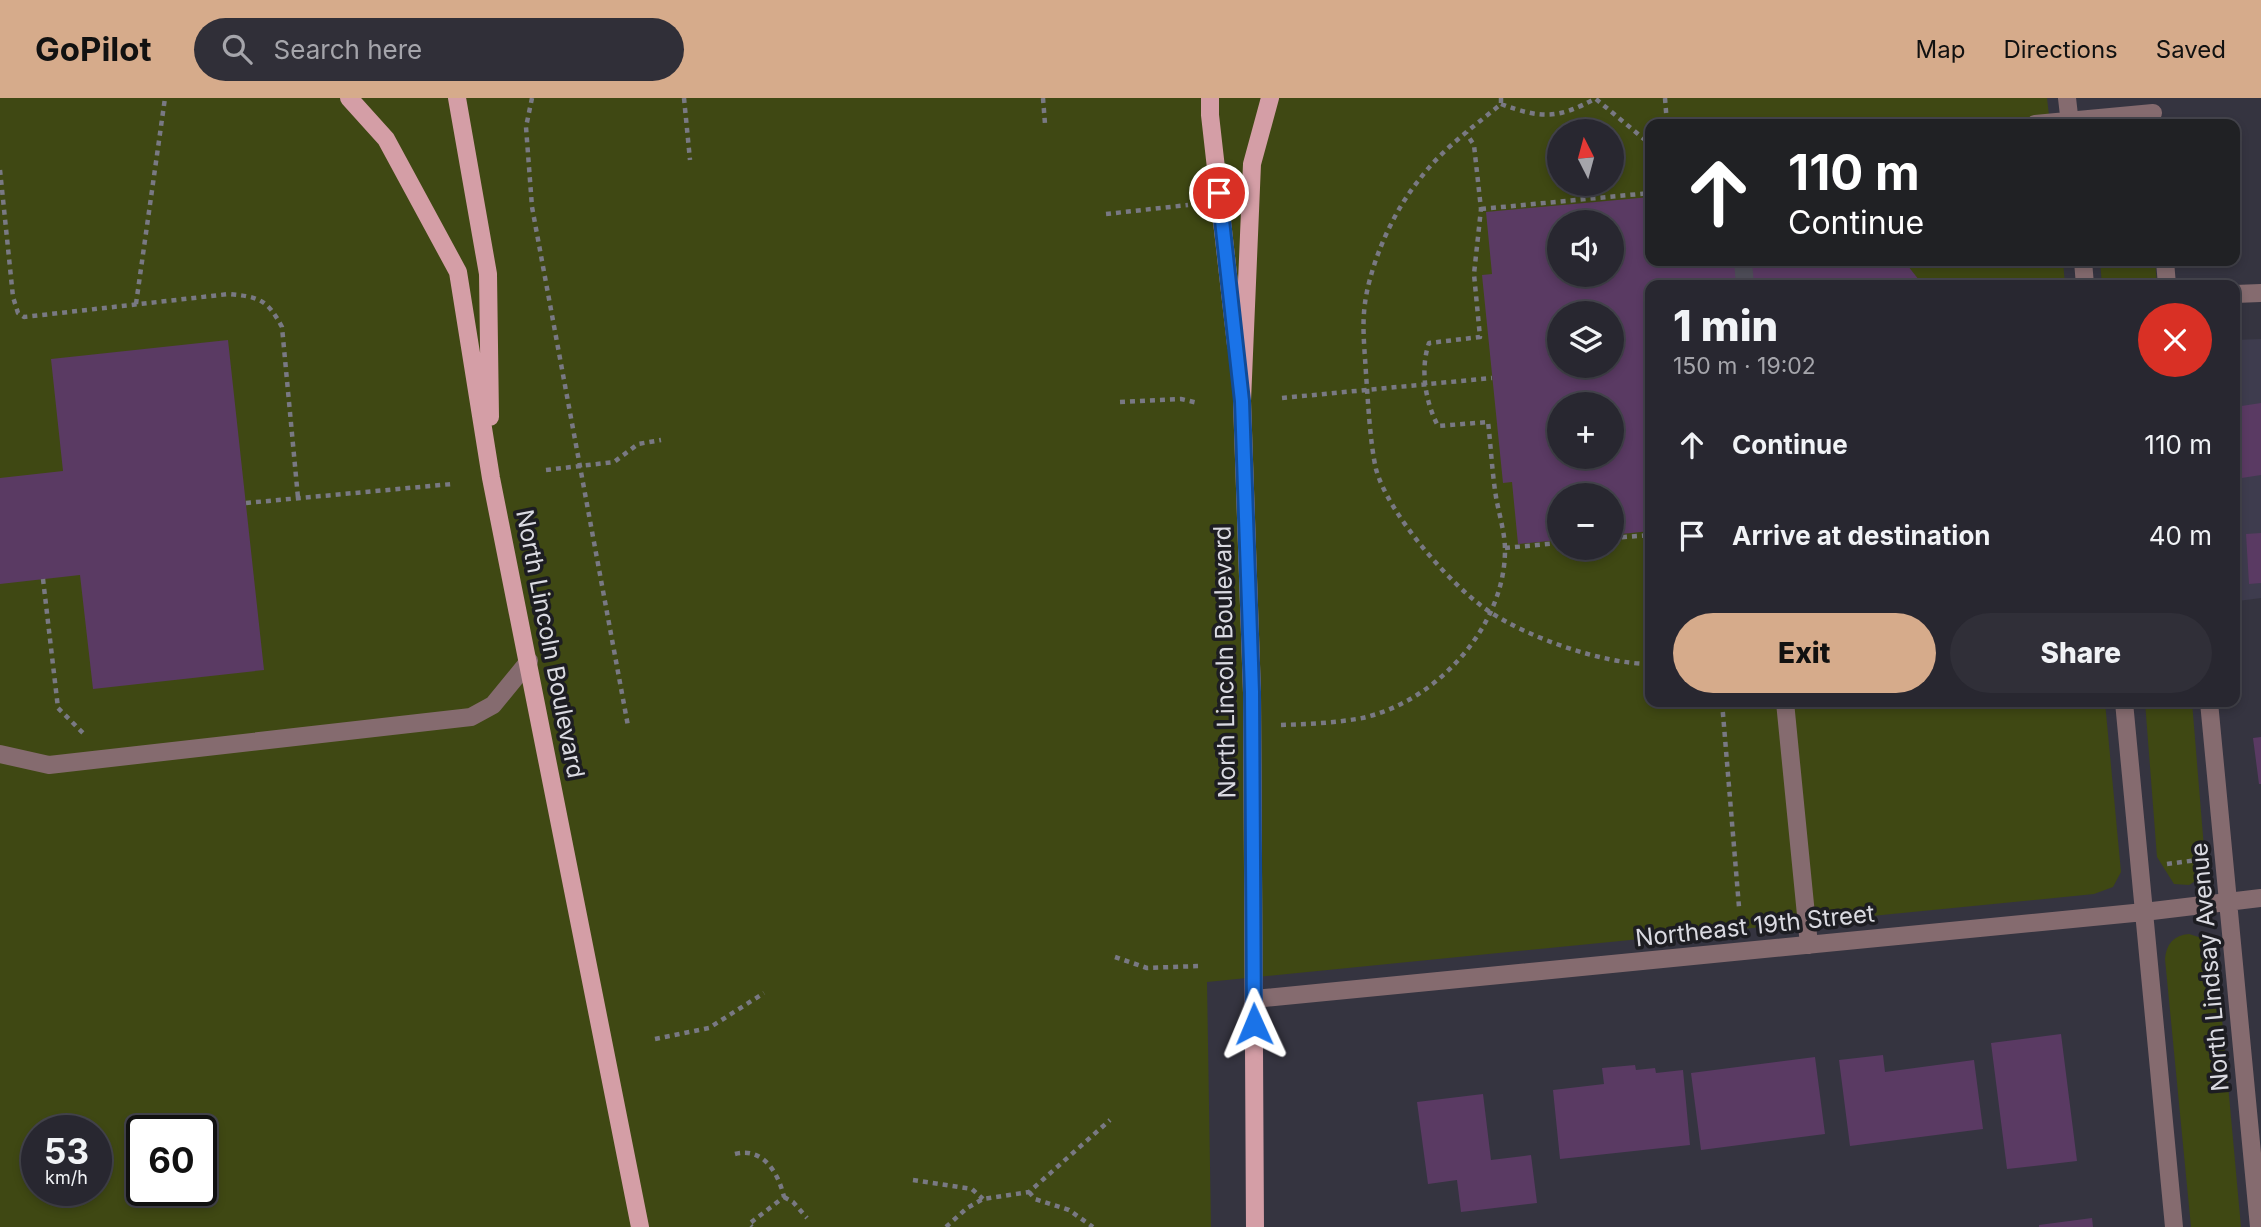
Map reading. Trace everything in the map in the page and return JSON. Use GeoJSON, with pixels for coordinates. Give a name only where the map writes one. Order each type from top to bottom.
{"type":"FeatureCollection","features":[{"type":"Feature","properties":{"kind":"main road","name":"North Lincoln Boulevard"},"geometry":{"type":"LineString","coordinates":[[349,98],[386,139],[458,272],[491,478],[640,1227]]}},
{"type":"Feature","properties":{"kind":"main road"},"geometry":{"type":"LineString","coordinates":[[457,98],[488,274],[491,478]]}},
{"type":"Feature","properties":{"kind":"main road"},"geometry":{"type":"LineString","coordinates":[[1210,98],[1242,401]]}},
{"type":"Feature","properties":{"kind":"main road","name":"North Lincoln Boulevard"},"geometry":{"type":"LineString","coordinates":[[1255,1227],[1253,726],[1242,401],[1252,164],[1270,98]]}},
{"type":"Feature","properties":{"kind":"street"},"geometry":{"type":"LineString","coordinates":[[2067,98],[2070,119]]}},
{"type":"Feature","properties":{"kind":"street"},"geometry":{"type":"LineString","coordinates":[[2100,119],[2153,112]]}},
{"type":"Feature","properties":{"kind":"street"},"geometry":{"type":"LineString","coordinates":[[2240,294],[2261,293]]}},
{"type":"Feature","properties":{"kind":"street"},"geometry":{"type":"LineString","coordinates":[[0,754],[50,765],[471,716],[493,705],[529,662]]}},
{"type":"Feature","properties":{"kind":"street"},"geometry":{"type":"LineString","coordinates":[[1785,707],[1809,945]]}},
{"type":"Feature","properties":{"kind":"street"},"geometry":{"type":"LineString","coordinates":[[2124,707],[2174,1227]]}},
{"type":"Feature","properties":{"kind":"street","name":"North Lindsay Avenue"},"geometry":{"type":"LineString","coordinates":[[2210,707],[2259,1227]]}},
{"type":"Feature","properties":{"kind":"street","name":"Northeast 19th Street"},"geometry":{"type":"LineString","coordinates":[[1254,999],[2144,912],[2261,898]]}},
{"type":"Feature","properties":{"kind":"path"},"geometry":{"type":"LineString","coordinates":[[136,304],[165,98]]}},
{"type":"Feature","properties":{"kind":"path"},"geometry":{"type":"LineString","coordinates":[[531,98],[526,127],[532,207],[628,726]]}},
{"type":"Feature","properties":{"kind":"path"},"geometry":{"type":"LineString","coordinates":[[684,98],[690,160]]}},
{"type":"Feature","properties":{"kind":"path"},"geometry":{"type":"LineString","coordinates":[[1043,98],[1045,124]]}},
{"type":"Feature","properties":{"kind":"path"},"geometry":{"type":"LineString","coordinates":[[1645,140],[1596,98],[1566,113],[1542,115],[1524,113],[1501,101],[1444,152],[1419,180],[1400,209],[1375,264],[1362,312],[1376,468],[1388,499],[1440,568],[1490,612],[1539,636],[1588,655],[1645,664]]}},
{"type":"Feature","properties":{"kind":"path"},"geometry":{"type":"LineString","coordinates":[[1665,98],[1667,119]]}},
{"type":"Feature","properties":{"kind":"path"},"geometry":{"type":"LineString","coordinates":[[1253,726],[1362,718],[1408,700],[1433,683],[1456,662],[1476,637],[1490,612],[1502,578],[1505,548],[1495,493],[1488,422],[1438,426],[1429,408],[1424,358],[1429,343],[1480,337],[1474,274],[1481,209],[1474,145],[1466,133]]}},
{"type":"Feature","properties":{"kind":"path"},"geometry":{"type":"LineString","coordinates":[[0,170],[13,297],[18,313],[24,317],[229,294],[262,299],[273,310],[282,327],[298,498]]}},
{"type":"Feature","properties":{"kind":"path"},"geometry":{"type":"LineString","coordinates":[[1481,209],[1645,193]]}},
{"type":"Feature","properties":{"kind":"path"},"geometry":{"type":"LineString","coordinates":[[1106,214],[1188,205]]}},
{"type":"Feature","properties":{"kind":"path"},"geometry":{"type":"LineString","coordinates":[[1282,398],[1492,378]]}},
{"type":"Feature","properties":{"kind":"path"},"geometry":{"type":"LineString","coordinates":[[1120,402],[1181,399],[1198,403]]}},
{"type":"Feature","properties":{"kind":"path"},"geometry":{"type":"LineString","coordinates":[[546,470],[614,462],[638,444],[661,440]]}},
{"type":"Feature","properties":{"kind":"path"},"geometry":{"type":"LineString","coordinates":[[246,503],[452,484]]}},
{"type":"Feature","properties":{"kind":"path"},"geometry":{"type":"LineString","coordinates":[[1624,537],[1645,535]]}},
{"type":"Feature","properties":{"kind":"path"},"geometry":{"type":"LineString","coordinates":[[1505,548],[1547,544]]}},
{"type":"Feature","properties":{"kind":"path"},"geometry":{"type":"LineString","coordinates":[[43,579],[58,708],[108,759]]}},
{"type":"Feature","properties":{"kind":"path"},"geometry":{"type":"LineString","coordinates":[[1722,707],[1739,907]]}},
{"type":"Feature","properties":{"kind":"path"},"geometry":{"type":"LineString","coordinates":[[2160,864],[2203,860]]}},
{"type":"Feature","properties":{"kind":"path"},"geometry":{"type":"LineString","coordinates":[[1115,957],[1147,968],[1198,966]]}},
{"type":"Feature","properties":{"kind":"path"},"geometry":{"type":"LineString","coordinates":[[655,1039],[709,1028],[764,993]]}},
{"type":"Feature","properties":{"kind":"path"},"geometry":{"type":"LineString","coordinates":[[946,1227],[967,1208],[983,1199],[1029,1192],[1110,1120]]}},
{"type":"Feature","properties":{"kind":"path"},"geometry":{"type":"LineString","coordinates":[[735,1154],[747,1151],[761,1156],[772,1170],[784,1196],[807,1218]]}},
{"type":"Feature","properties":{"kind":"path"},"geometry":{"type":"LineString","coordinates":[[913,1180],[972,1189],[983,1199]]}},
{"type":"Feature","properties":{"kind":"path"},"geometry":{"type":"LineString","coordinates":[[1029,1192],[1035,1199],[1069,1210],[1093,1227]]}},
{"type":"Feature","properties":{"kind":"path"},"geometry":{"type":"LineString","coordinates":[[752,1227],[749,1224],[784,1196]]}},
{"type":"Feature","properties":{"kind":"shaded area"},"geometry":{"type":"Polygon","coordinates":[[[2261,339],[2261,598],[2240,601],[2240,340],[2261,339]]]}},
{"type":"Feature","properties":{"kind":"green space"},"geometry":{"type":"Polygon","coordinates":[[[0,98],[2047,98],[2049,119],[1645,119],[1645,266],[2063,266],[2065,280],[1645,280],[1645,707],[2105,707],[2121,872],[2113,887],[2094,894],[1207,982],[1211,1227],[0,1227],[0,98]]]}},
{"type":"Feature","properties":{"kind":"green space"},"geometry":{"type":"Polygon","coordinates":[[[2100,266],[2155,266],[2157,280],[2102,280],[2100,266]]]}},
{"type":"Feature","properties":{"kind":"green space"},"geometry":{"type":"Polygon","coordinates":[[[2145,707],[2192,707],[2205,860],[2200,878],[2189,885],[2174,884],[2157,857],[2145,707]]]}},
{"type":"Feature","properties":{"kind":"green space"},"geometry":{"type":"Polygon","coordinates":[[[2189,934],[2208,940],[2216,953],[2241,1227],[2191,1227],[2165,959],[2172,941],[2189,934]]]}},
{"type":"Feature","properties":{"kind":"building"},"geometry":{"type":"Polygon","coordinates":[[[1645,197],[1645,266],[1908,266],[1919,280],[1645,280],[1645,532],[1624,534],[1624,483],[1547,483],[1547,541],[1518,544],[1512,482],[1503,483],[1482,275],[1492,274],[1486,212],[1645,197]]]}},
{"type":"Feature","properties":{"kind":"building"},"geometry":{"type":"Polygon","coordinates":[[[228,340],[264,670],[93,689],[80,575],[0,584],[0,478],[63,471],[51,359],[228,340]]]}},
{"type":"Feature","properties":{"kind":"building"},"geometry":{"type":"Polygon","coordinates":[[[2261,403],[2261,475],[2240,478],[2240,406],[2261,403]]]}},
{"type":"Feature","properties":{"kind":"building"},"geometry":{"type":"Polygon","coordinates":[[[2261,533],[2261,583],[2249,584],[2246,534],[2261,533]]]}},
{"type":"Feature","properties":{"kind":"building"},"geometry":{"type":"Polygon","coordinates":[[[2261,737],[2261,784],[2259,784],[2253,738],[2261,737]]]}},
{"type":"Feature","properties":{"kind":"building"},"geometry":{"type":"Polygon","coordinates":[[[2061,1034],[2077,1161],[2007,1169],[1991,1043],[2061,1034]]]}},
{"type":"Feature","properties":{"kind":"building"},"geometry":{"type":"Polygon","coordinates":[[[1883,1055],[1885,1072],[1974,1060],[1983,1129],[1850,1146],[1839,1060],[1883,1055]]]}},
{"type":"Feature","properties":{"kind":"building"},"geometry":{"type":"Polygon","coordinates":[[[1815,1057],[1825,1134],[1701,1150],[1691,1073],[1815,1057]]]}},
{"type":"Feature","properties":{"kind":"building"},"geometry":{"type":"Polygon","coordinates":[[[1635,1065],[1636,1070],[1655,1068],[1656,1073],[1683,1070],[1690,1145],[1560,1159],[1553,1090],[1604,1084],[1602,1068],[1635,1065]]]}},
{"type":"Feature","properties":{"kind":"building"},"geometry":{"type":"Polygon","coordinates":[[[1483,1094],[1491,1160],[1531,1155],[1537,1203],[1461,1212],[1457,1180],[1428,1184],[1417,1102],[1483,1094]]]}},
{"type":"Feature","properties":{"kind":"building"},"geometry":{"type":"Polygon","coordinates":[[[2092,1218],[2093,1227],[2039,1227],[2039,1225],[2092,1218]]]}},
{"type":"Feature","properties":{"kind":"tunnel"},"geometry":{"type":"LineString","coordinates":[[1743,266],[1745,280]]}},
{"type":"Feature","properties":{"kind":"route"},"geometry":{"type":"LineString","coordinates":[[1219,193],[1242,401],[1252,692],[1254,1024]]}}]}
